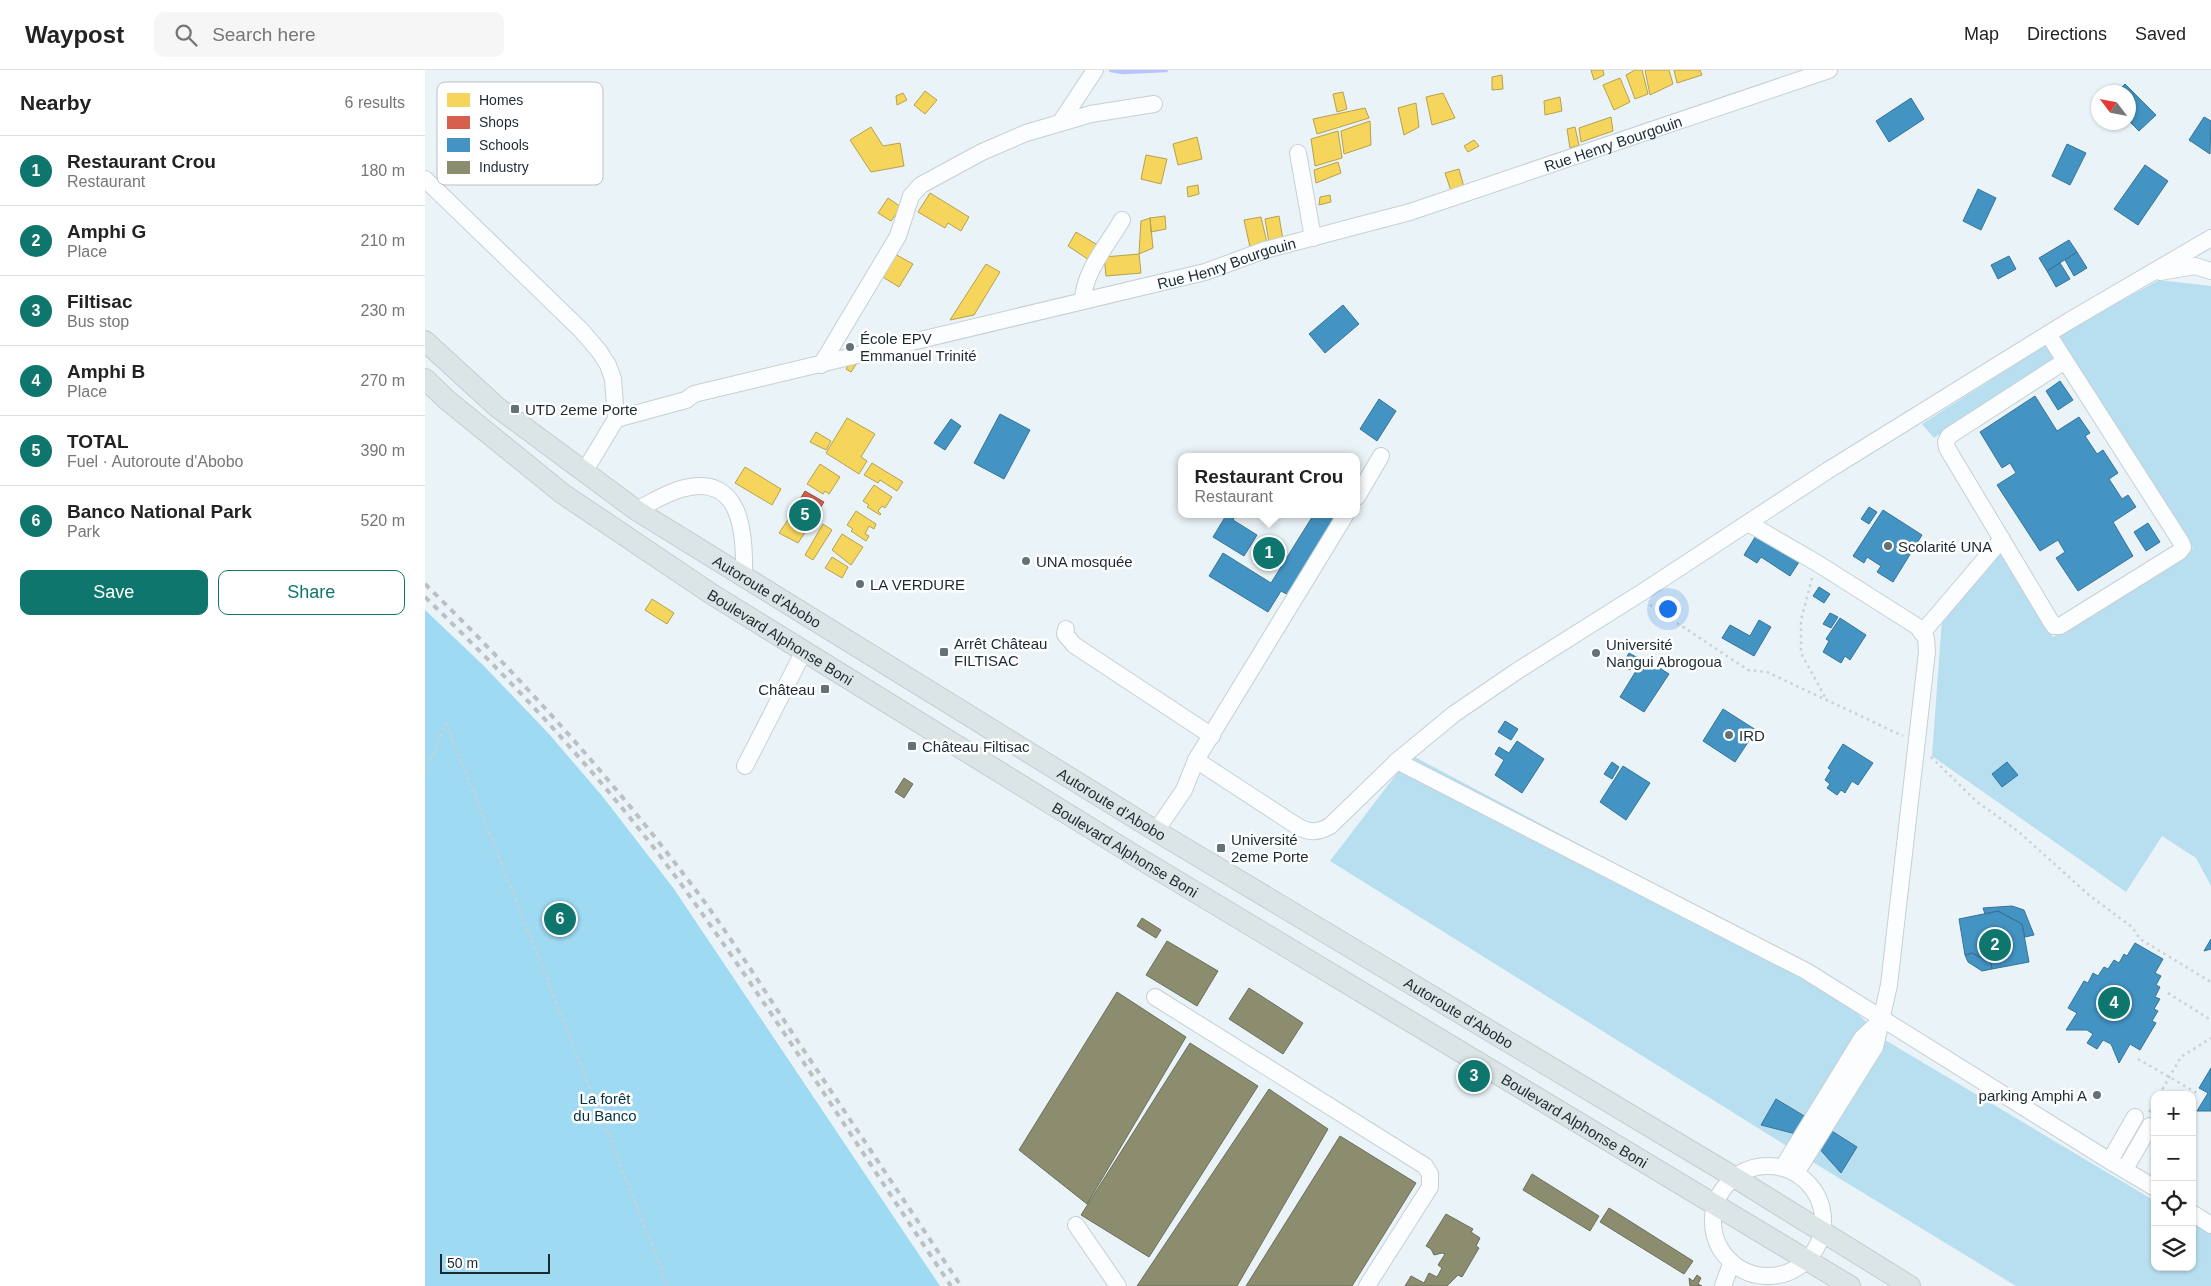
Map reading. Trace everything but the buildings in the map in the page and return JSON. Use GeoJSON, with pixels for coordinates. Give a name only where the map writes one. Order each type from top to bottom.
{"type":"FeatureCollection","features":[{"type":"Feature","properties":{"kind":"main road","name":"Autoroute d'Abobo"},"geometry":{"type":"LineString","coordinates":[[425,341],[497,406],[636,510],[1156,831],[1734,1177],[1822,1233]]}},
{"type":"Feature","properties":{"kind":"main road","name":"Boulevard Alphonse Boni"},"geometry":{"type":"LineString","coordinates":[[425,379],[447,400],[563,494],[713,595],[1166,875],[1849,1286]]}},
{"type":"Feature","properties":{"kind":"main road"},"geometry":{"type":"LineString","coordinates":[[1822,1233],[1910,1286]]}},
{"type":"Feature","properties":{"kind":"street","name":"Rue Henry Bourgouin"},"geometry":{"type":"LineString","coordinates":[[616,419],[686,400],[695,394],[821,366],[1205,272],[1265,250],[1409,212],[1829,70]]}},
{"type":"Feature","properties":{"kind":"street"},"geometry":{"type":"LineString","coordinates":[[1060,123],[1095,71]]}},
{"type":"Feature","properties":{"kind":"street"},"geometry":{"type":"LineString","coordinates":[[821,366],[898,236],[911,196],[921,185],[982,152],[1026,133],[1091,114],[1154,104]]}},
{"type":"Feature","properties":{"kind":"street"},"geometry":{"type":"LineString","coordinates":[[1298,153],[1313,238]]}},
{"type":"Feature","properties":{"kind":"street"},"geometry":{"type":"LineString","coordinates":[[425,179],[581,330],[599,351],[613,379],[616,419],[584,472]]}},
{"type":"Feature","properties":{"kind":"street"},"geometry":{"type":"LineString","coordinates":[[1083,302],[1083,290],[1088,278],[1122,220]]}},
{"type":"Feature","properties":{"kind":"street"},"geometry":{"type":"LineString","coordinates":[[1196,760],[1297,826],[1313,832],[1321,831],[1330,826],[1397,762],[1470,703],[1517,670],[1644,592],[1827,471],[2048,334],[2207,240],[2211,264]]}},
{"type":"Feature","properties":{"kind":"street"},"geometry":{"type":"LineString","coordinates":[[2141,278],[2179,268],[2195,266],[2211,271]]}},
{"type":"Feature","properties":{"kind":"street"},"geometry":{"type":"LineString","coordinates":[[2048,334],[2183,547],[2179,552],[2060,626],[2054,626],[1947,448],[1946,442],[1949,436],[2065,361]]}},
{"type":"Feature","properties":{"kind":"street"},"geometry":{"type":"LineString","coordinates":[[1360,492],[1381,456]]}},
{"type":"Feature","properties":{"kind":"street"},"geometry":{"type":"LineString","coordinates":[[636,510],[681,489],[705,485],[727,494],[737,508],[745,545],[744,576]]}},
{"type":"Feature","properties":{"kind":"street"},"geometry":{"type":"LineString","coordinates":[[1156,831],[1184,790],[1196,760],[1213,736],[1344,518]]}},
{"type":"Feature","properties":{"kind":"street"},"geometry":{"type":"LineString","coordinates":[[1748,523],[1817,563],[1917,627],[1926,638],[1927,652],[1889,985],[1875,1047],[1789,1170]]}},
{"type":"Feature","properties":{"kind":"street"},"geometry":{"type":"LineString","coordinates":[[1922,633],[2002,539]]}},
{"type":"Feature","properties":{"kind":"street"},"geometry":{"type":"LineString","coordinates":[[1066,629],[1065,634],[1074,644],[1213,736]]}},
{"type":"Feature","properties":{"kind":"street"},"geometry":{"type":"LineString","coordinates":[[745,766],[804,651]]}},
{"type":"Feature","properties":{"kind":"street"},"geometry":{"type":"LineString","coordinates":[[1397,762],[1806,971],[1881,1020],[2151,1186]]}},
{"type":"Feature","properties":{"kind":"street"},"geometry":{"type":"LineString","coordinates":[[1155,997],[1425,1166],[1430,1174],[1430,1187],[1367,1286]]}},
{"type":"Feature","properties":{"kind":"street"},"geometry":{"type":"LineString","coordinates":[[2119,1166],[2112,1157],[2135,1117]]}},
{"type":"Feature","properties":{"kind":"street"},"geometry":{"type":"LineString","coordinates":[[2119,1166],[2150,1126]]}},
{"type":"Feature","properties":{"kind":"street"},"geometry":{"type":"LineString","coordinates":[[1757,1167],[1789,1170],[1811,1185],[1819,1200],[1823,1216],[1822,1233],[1817,1248],[1808,1260],[1791,1272],[1770,1277],[1749,1274],[1731,1264],[1718,1247],[1712,1227],[1714,1206],[1722,1190],[1734,1177],[1757,1167]]}},
{"type":"Feature","properties":{"kind":"street"},"geometry":{"type":"LineString","coordinates":[[2196,1215],[2211,1225]]}},
{"type":"Feature","properties":{"kind":"street"},"geometry":{"type":"LineString","coordinates":[[1076,1225],[1118,1286]]}},
{"type":"Feature","properties":{"kind":"street"},"geometry":{"type":"LineString","coordinates":[[1723,1286],[1731,1264]]}},
{"type":"Feature","properties":{"kind":"path"},"geometry":{"type":"LineString","coordinates":[[1817,563],[1801,620],[1801,654],[1826,699]]}},
{"type":"Feature","properties":{"kind":"path"},"geometry":{"type":"LineString","coordinates":[[1644,592],[1651,606],[1748,670],[1767,672],[1916,743],[1976,801],[2019,832],[2089,896],[2133,927],[2140,939],[2211,982]]}},
{"type":"Feature","properties":{"kind":"path"},"geometry":{"type":"LineString","coordinates":[[425,772],[446,723],[668,1286]]}},
{"type":"Feature","properties":{"kind":"path"},"geometry":{"type":"LineString","coordinates":[[2168,994],[2211,1020]]}},
{"type":"Feature","properties":{"kind":"path"},"geometry":{"type":"LineString","coordinates":[[2162,1091],[2181,1057],[2211,1038]]}},
{"type":"Feature","properties":{"kind":"path"},"geometry":{"type":"LineString","coordinates":[[2138,1060],[2197,1093]]}},
{"type":"Feature","properties":{"kind":"shaded area"},"geometry":{"type":"Polygon","coordinates":[[[2159,280],[2211,286],[2211,886],[2196,858],[2162,836],[2126,892],[1932,756],[1942,619],[2000,553],[2053,637],[2193,548],[2068,351],[1934,438],[1922,424],[2077,325],[2159,280]]]}},
{"type":"Feature","properties":{"kind":"shaded area"},"geometry":{"type":"Polygon","coordinates":[[[1411,755],[1808,966],[1885,1040],[2151,1199],[2151,1271],[2196,1271],[2196,1225],[2211,1234],[2211,1286],[2016,1286],[1806,1158],[1330,861],[1411,755]]]}},
{"type":"Feature","properties":{"kind":"green space","name":"La forêt du Banco"},"geometry":{"type":"Polygon","coordinates":[[[425,610],[484,666],[549,734],[603,797],[674,889],[940,1286],[425,1286],[425,610]]]}},
{"type":"Feature","properties":{"kind":"waterway"},"geometry":{"type":"LineString","coordinates":[[1111,70],[1123,72],[1166,70]]}},
{"type":"Feature","properties":{"kind":"railway"},"geometry":{"type":"LineString","coordinates":[[425,584],[528,689],[561,726],[624,799],[685,876],[741,954],[961,1286]]}},
{"type":"Feature","properties":{"kind":"railway"},"geometry":{"type":"LineString","coordinates":[[425,597],[559,735],[652,845],[750,983],[951,1286]]}},
{"type":"Feature","properties":{"kind":"place","name":"École EPV Emmanuel Trinité"},"geometry":{"type":"Point","coordinates":[850,347]}},
{"type":"Feature","properties":{"kind":"place","name":"UTD 2eme Porte"},"geometry":{"type":"Point","coordinates":[515,409]}},
{"type":"Feature","properties":{"kind":"place","name":"TOTAL"},"geometry":{"type":"Point","coordinates":[805,515]}},
{"type":"Feature","properties":{"kind":"place","name":"Scolarité UNA"},"geometry":{"type":"Point","coordinates":[1888,546]}},
{"type":"Feature","properties":{"kind":"place","name":"Restaurant Crou"},"geometry":{"type":"Point","coordinates":[1269,553]}},
{"type":"Feature","properties":{"kind":"place","name":"UNA mosquée"},"geometry":{"type":"Point","coordinates":[1026,561]}},
{"type":"Feature","properties":{"kind":"place","name":"LA VERDURE"},"geometry":{"type":"Point","coordinates":[860,584]}},
{"type":"Feature","properties":{"kind":"place","name":"Arrêt Château FILTISAC"},"geometry":{"type":"Point","coordinates":[944,652]}},
{"type":"Feature","properties":{"kind":"place","name":"Université Nangui Abrogoua"},"geometry":{"type":"Point","coordinates":[1596,653]}},
{"type":"Feature","properties":{"kind":"place","name":"Château"},"geometry":{"type":"Point","coordinates":[825,689]}},
{"type":"Feature","properties":{"kind":"place","name":"IRD"},"geometry":{"type":"Point","coordinates":[1729,735]}},
{"type":"Feature","properties":{"kind":"place","name":"Château Filtisac"},"geometry":{"type":"Point","coordinates":[912,746]}},
{"type":"Feature","properties":{"kind":"place","name":"Université 2eme Porte"},"geometry":{"type":"Point","coordinates":[1221,848]}},
{"type":"Feature","properties":{"kind":"place","name":"Banco National Park"},"geometry":{"type":"Point","coordinates":[560,919]}},
{"type":"Feature","properties":{"kind":"place","name":"Amphi G"},"geometry":{"type":"Point","coordinates":[1995,945]}},
{"type":"Feature","properties":{"kind":"place","name":"Amphi B"},"geometry":{"type":"Point","coordinates":[2114,1003]}},
{"type":"Feature","properties":{"kind":"place","name":"Filtisac"},"geometry":{"type":"Point","coordinates":[1474,1076]}},
{"type":"Feature","properties":{"kind":"place","name":"parking Amphi A"},"geometry":{"type":"Point","coordinates":[2097,1095]}}]}
